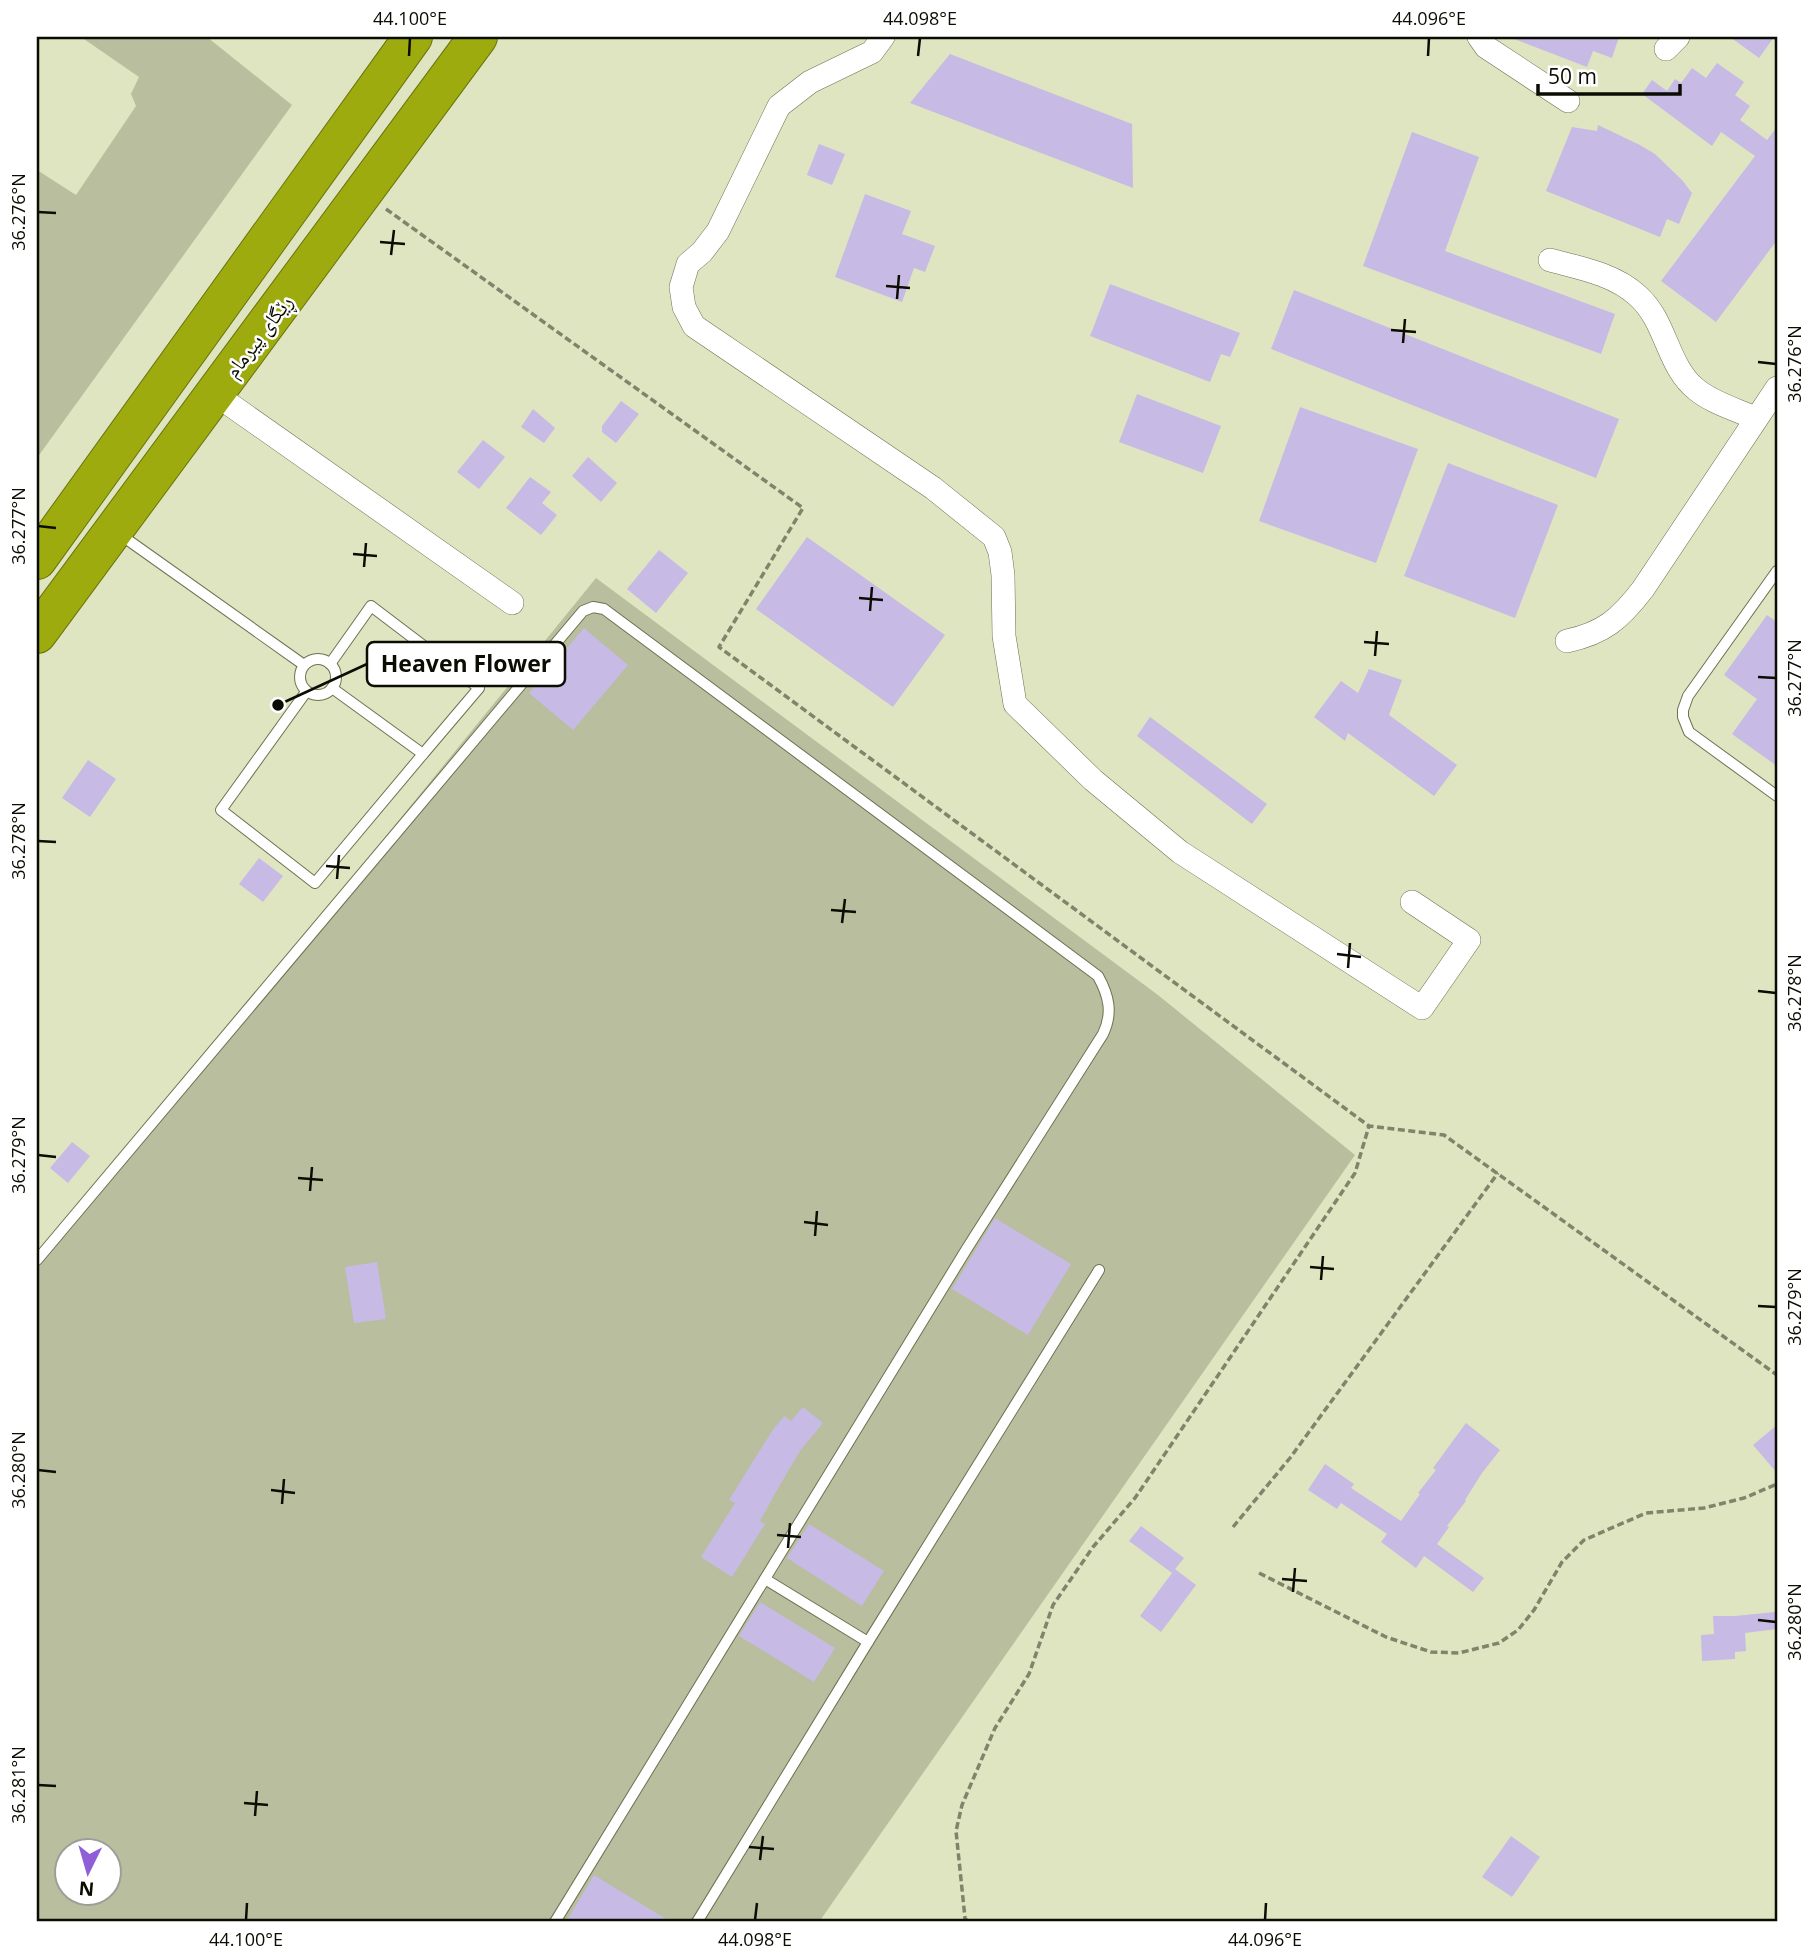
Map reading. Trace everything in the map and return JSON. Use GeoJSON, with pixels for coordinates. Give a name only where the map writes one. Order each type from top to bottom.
{"type":"FeatureCollection","features":[{"type":"Feature","properties":{"kind":"highway"},"geometry":{"type":"LineString","coordinates":[[37,560],[413,37]]}},
{"type":"Feature","properties":{"kind":"highway","name":"ڕێگای پیرمام"},"geometry":{"type":"LineString","coordinates":[[37,634],[478,37]]}},
{"type":"Feature","properties":{"kind":"street"},"geometry":{"type":"LineString","coordinates":[[883,37],[872,51],[810,82],[779,106],[718,231],[702,252],[688,264],[681,287],[684,307],[694,326],[933,488],[994,537],[1000,552],[1003,575],[1004,636],[1015,704],[1093,780],[1180,852],[1422,1008],[1469,940],[1412,902]]}},
{"type":"Feature","properties":{"kind":"street"},"geometry":{"type":"LineString","coordinates":[[1479,37],[1486,47],[1568,101]]}},
{"type":"Feature","properties":{"kind":"street"},"geometry":{"type":"LineString","coordinates":[[1549,260],[1609,277],[1636,294],[1655,316],[1680,371],[1689,383],[1705,396],[1755,418]]}},
{"type":"Feature","properties":{"kind":"street"},"geometry":{"type":"LineString","coordinates":[[1567,641],[1589,636],[1623,615],[1777,388]]}},
{"type":"Feature","properties":{"kind":"street"},"geometry":{"type":"LineString","coordinates":[[215,394],[512,603]]}},
{"type":"Feature","properties":{"kind":"lane"},"geometry":{"type":"LineString","coordinates":[[114,530],[304,665]]}},
{"type":"Feature","properties":{"kind":"lane"},"geometry":{"type":"LineString","coordinates":[[1777,571],[1688,696],[1683,710],[1685,725],[1696,739],[1777,796]]}},
{"type":"Feature","properties":{"kind":"lane"},"geometry":{"type":"LineString","coordinates":[[306,692],[221,810],[315,883],[479,688],[371,606],[330,664]]}},
{"type":"Feature","properties":{"kind":"lane"},"geometry":{"type":"LineString","coordinates":[[37,1260],[583,611],[593,607],[604,609],[1098,976],[1109,1002],[1103,1034],[966,1250],[555,1922]]}},
{"type":"Feature","properties":{"kind":"lane"},"geometry":{"type":"LineString","coordinates":[[320,659],[330,664],[334,668],[336,678],[332,688],[317,696],[306,692],[299,679],[304,665],[308,661],[320,659]]}},
{"type":"Feature","properties":{"kind":"lane"},"geometry":{"type":"LineString","coordinates":[[332,688],[423,754]]}},
{"type":"Feature","properties":{"kind":"lane"},"geometry":{"type":"LineString","coordinates":[[697,1922],[1099,1270]]}},
{"type":"Feature","properties":{"kind":"lane"},"geometry":{"type":"LineString","coordinates":[[765,1580],[868,1642]]}},
{"type":"Feature","properties":{"kind":"path"},"geometry":{"type":"LineString","coordinates":[[364,194],[803,508],[719,648],[1369,1126],[1444,1135],[1777,1375]]}},
{"type":"Feature","properties":{"kind":"path"},"geometry":{"type":"LineString","coordinates":[[968,1922],[965,1918],[957,1854],[956,1830],[962,1805],[995,1728],[1029,1674],[1053,1605],[1093,1547],[1135,1498],[1355,1173],[1369,1126]]}},
{"type":"Feature","properties":{"kind":"path"},"geometry":{"type":"LineString","coordinates":[[1233,1527],[1290,1458],[1498,1173]]}},
{"type":"Feature","properties":{"kind":"path"},"geometry":{"type":"LineString","coordinates":[[1259,1573],[1386,1637],[1432,1652],[1459,1653],[1499,1643],[1518,1630],[1534,1610],[1562,1562],[1584,1540],[1646,1513],[1704,1508],[1744,1498],[1777,1484]]}},
{"type":"Feature","properties":{"kind":"green space"},"geometry":{"type":"Polygon","coordinates":[[[81,37],[207,37],[292,105],[37,458],[37,170],[76,195],[136,106],[131,94],[139,77],[81,37]]]}},
{"type":"Feature","properties":{"kind":"green space"},"geometry":{"type":"Polygon","coordinates":[[[596,578],[1158,995],[1355,1155],[819,1922],[37,1922],[37,1265],[596,578]]]}},
{"type":"Feature","properties":{"kind":"building"},"geometry":{"type":"Polygon","coordinates":[[[1509,37],[1619,37],[1612,58],[1593,51],[1587,67],[1509,37]]]}},
{"type":"Feature","properties":{"kind":"building"},"geometry":{"type":"Polygon","coordinates":[[[1730,37],[1774,37],[1759,58],[1730,37]]]}},
{"type":"Feature","properties":{"kind":"building"},"geometry":{"type":"Polygon","coordinates":[[[950,54],[1132,124],[1133,188],[910,103],[950,54]]]}},
{"type":"Feature","properties":{"kind":"building"},"geometry":{"type":"Polygon","coordinates":[[[1717,63],[1744,82],[1735,95],[1750,106],[1740,120],[1767,140],[1777,127],[1777,240],[1716,322],[1661,281],[1755,156],[1721,132],[1712,146],[1642,94],[1652,80],[1667,91],[1675,79],[1681,83],[1692,68],[1706,78],[1717,63]]]}},
{"type":"Feature","properties":{"kind":"building"},"geometry":{"type":"Polygon","coordinates":[[[1598,125],[1655,154],[1692,193],[1679,224],[1667,219],[1660,237],[1546,191],[1572,127],[1597,131],[1598,125]]]}},
{"type":"Feature","properties":{"kind":"building"},"geometry":{"type":"Polygon","coordinates":[[[1412,132],[1479,157],[1445,251],[1615,314],[1601,354],[1363,266],[1412,132]]]}},
{"type":"Feature","properties":{"kind":"building"},"geometry":{"type":"Polygon","coordinates":[[[819,144],[845,154],[832,185],[807,175],[819,144]]]}},
{"type":"Feature","properties":{"kind":"building"},"geometry":{"type":"Polygon","coordinates":[[[865,194],[911,211],[902,234],[935,246],[925,272],[914,268],[902,302],[835,277],[865,194]]]}},
{"type":"Feature","properties":{"kind":"building"},"geometry":{"type":"Polygon","coordinates":[[[1110,284],[1240,333],[1230,357],[1221,354],[1210,382],[1090,336],[1110,284]]]}},
{"type":"Feature","properties":{"kind":"building"},"geometry":{"type":"Polygon","coordinates":[[[1294,290],[1619,419],[1596,478],[1271,349],[1294,290]]]}},
{"type":"Feature","properties":{"kind":"building"},"geometry":{"type":"Polygon","coordinates":[[[1137,394],[1221,426],[1203,473],[1119,442],[1137,394]]]}},
{"type":"Feature","properties":{"kind":"building"},"geometry":{"type":"Polygon","coordinates":[[[621,401],[639,414],[616,443],[602,432],[602,426],[621,401]]]}},
{"type":"Feature","properties":{"kind":"building"},"geometry":{"type":"Polygon","coordinates":[[[1300,407],[1418,449],[1376,563],[1259,521],[1300,407]]]}},
{"type":"Feature","properties":{"kind":"building"},"geometry":{"type":"Polygon","coordinates":[[[533,409],[555,428],[544,443],[521,427],[533,409]]]}},
{"type":"Feature","properties":{"kind":"building"},"geometry":{"type":"Polygon","coordinates":[[[483,440],[505,457],[479,489],[457,472],[483,440]]]}},
{"type":"Feature","properties":{"kind":"building"},"geometry":{"type":"Polygon","coordinates":[[[588,457],[617,483],[601,502],[572,476],[588,457]]]}},
{"type":"Feature","properties":{"kind":"building"},"geometry":{"type":"Polygon","coordinates":[[[1448,463],[1558,505],[1515,618],[1404,576],[1448,463]]]}},
{"type":"Feature","properties":{"kind":"building"},"geometry":{"type":"Polygon","coordinates":[[[530,477],[551,492],[542,503],[557,515],[541,535],[506,508],[530,477]]]}},
{"type":"Feature","properties":{"kind":"building"},"geometry":{"type":"Polygon","coordinates":[[[807,537],[945,635],[893,707],[756,609],[807,537]]]}},
{"type":"Feature","properties":{"kind":"building"},"geometry":{"type":"Polygon","coordinates":[[[659,550],[688,573],[656,613],[627,589],[659,550]]]}},
{"type":"Feature","properties":{"kind":"building"},"geometry":{"type":"Polygon","coordinates":[[[1767,615],[1777,622],[1777,766],[1732,734],[1757,699],[1724,675],[1767,615]]]}},
{"type":"Feature","properties":{"kind":"building"},"geometry":{"type":"Polygon","coordinates":[[[584,628],[628,665],[573,730],[529,693],[584,628]]]}},
{"type":"Feature","properties":{"kind":"building"},"geometry":{"type":"Polygon","coordinates":[[[1369,669],[1402,680],[1389,715],[1457,765],[1434,796],[1348,733],[1345,741],[1314,717],[1341,681],[1358,693],[1369,669]]]}},
{"type":"Feature","properties":{"kind":"building"},"geometry":{"type":"Polygon","coordinates":[[[1150,717],[1267,804],[1252,824],[1137,736],[1150,717]]]}},
{"type":"Feature","properties":{"kind":"building"},"geometry":{"type":"Polygon","coordinates":[[[88,760],[116,779],[90,817],[62,798],[88,760]]]}},
{"type":"Feature","properties":{"kind":"building"},"geometry":{"type":"Polygon","coordinates":[[[259,858],[283,876],[263,902],[239,884],[259,858]]]}},
{"type":"Feature","properties":{"kind":"building"},"geometry":{"type":"Polygon","coordinates":[[[72,1142],[90,1156],[68,1183],[50,1168],[72,1142]]]}},
{"type":"Feature","properties":{"kind":"building"},"geometry":{"type":"Polygon","coordinates":[[[995,1218],[1071,1264],[1028,1335],[952,1289],[995,1218]]]}},
{"type":"Feature","properties":{"kind":"building"},"geometry":{"type":"Polygon","coordinates":[[[377,1262],[386,1319],[354,1323],[345,1267],[377,1262]]]}},
{"type":"Feature","properties":{"kind":"building"},"geometry":{"type":"Polygon","coordinates":[[[803,1407],[823,1423],[800,1451],[760,1521],[765,1524],[732,1577],[701,1557],[735,1503],[729,1500],[772,1431],[784,1416],[791,1421],[803,1407]]]}},
{"type":"Feature","properties":{"kind":"building"},"geometry":{"type":"Polygon","coordinates":[[[1466,1423],[1500,1450],[1482,1473],[1437,1544],[1484,1578],[1473,1592],[1424,1556],[1416,1568],[1381,1542],[1387,1534],[1341,1503],[1337,1509],[1308,1490],[1325,1464],[1354,1484],[1351,1488],[1401,1521],[1436,1470],[1433,1468],[1466,1423]]]}},
{"type":"Feature","properties":{"kind":"building"},"geometry":{"type":"Polygon","coordinates":[[[1777,1425],[1777,1473],[1753,1445],[1777,1425]]]}},
{"type":"Feature","properties":{"kind":"building"},"geometry":{"type":"Polygon","coordinates":[[[809,1524],[884,1571],[862,1606],[787,1558],[809,1524]]]}},
{"type":"Feature","properties":{"kind":"building"},"geometry":{"type":"Polygon","coordinates":[[[1141,1526],[1184,1558],[1172,1573],[1129,1541],[1141,1526]]]}},
{"type":"Feature","properties":{"kind":"building"},"geometry":{"type":"Polygon","coordinates":[[[1175,1569],[1196,1585],[1161,1632],[1140,1616],[1175,1569]]]}},
{"type":"Feature","properties":{"kind":"building"},"geometry":{"type":"Polygon","coordinates":[[[760,1602],[835,1648],[814,1682],[739,1636],[760,1602]]]}},
{"type":"Feature","properties":{"kind":"building"},"geometry":{"type":"Polygon","coordinates":[[[1775,1612],[1777,1629],[1745,1633],[1746,1651],[1735,1652],[1735,1659],[1702,1661],[1701,1635],[1714,1634],[1713,1616],[1775,1612]]]}},
{"type":"Feature","properties":{"kind":"building"},"geometry":{"type":"Polygon","coordinates":[[[1511,1836],[1540,1857],[1512,1897],[1482,1877],[1511,1836]]]}},
{"type":"Feature","properties":{"kind":"building"},"geometry":{"type":"Polygon","coordinates":[[[594,1875],[671,1922],[566,1922],[594,1875]]]}},
{"type":"Feature","properties":{"kind":"place","name":"Heaven Flower"},"geometry":{"type":"Point","coordinates":[278,705]}}]}
